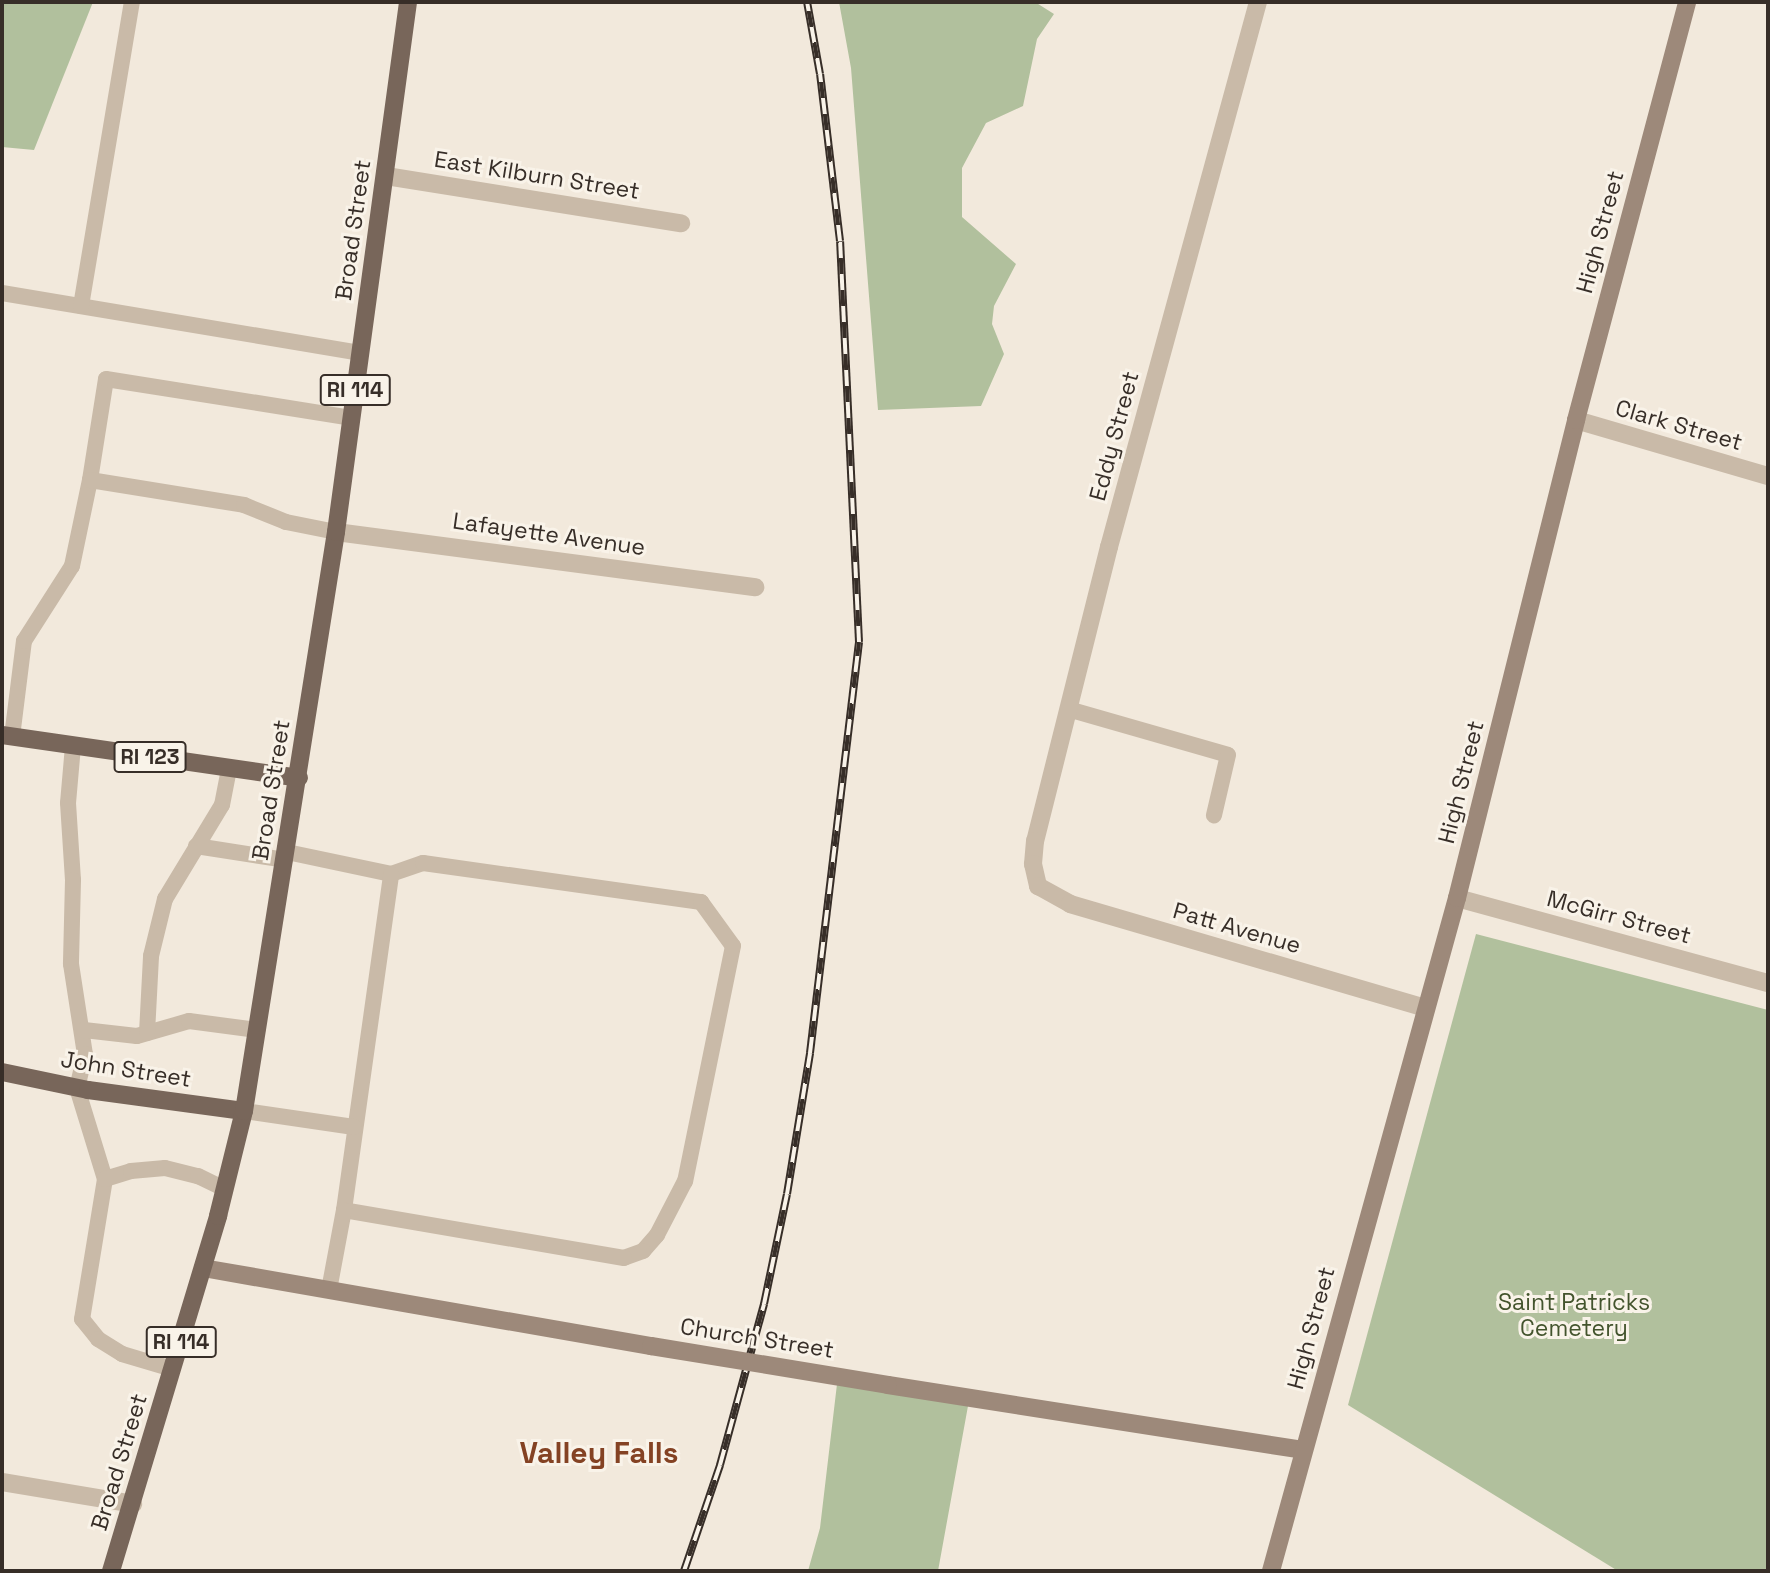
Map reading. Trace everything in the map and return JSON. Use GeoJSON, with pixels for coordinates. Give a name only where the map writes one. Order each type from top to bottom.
{"type":"FeatureCollection","features":[{"type":"Feature","properties":{"kind":"main road","name":"Broad Street"},"geometry":{"type":"LineString","coordinates":[[111,1571],[203,1268],[244,1111],[336,532],[408,2]]}},
{"type":"Feature","properties":{"kind":"main road","name":"RI 123"},"geometry":{"type":"LineString","coordinates":[[7,736],[299,778]]}},
{"type":"Feature","properties":{"kind":"main road","name":"John Street"},"geometry":{"type":"LineString","coordinates":[[2,1072],[78,1088],[244,1111]]}},
{"type":"Feature","properties":{"kind":"street","name":"Eddy Street"},"geometry":{"type":"LineString","coordinates":[[1038,886],[1035,841],[1258,2]]}},
{"type":"Feature","properties":{"kind":"street","name":"High Street"},"geometry":{"type":"LineString","coordinates":[[1270,1571],[1457,898],[1576,420],[1687,2]]}},
{"type":"Feature","properties":{"kind":"street","name":"East Kilburn Street"},"geometry":{"type":"LineString","coordinates":[[386,176],[681,223]]}},
{"type":"Feature","properties":{"kind":"street","name":"Clark Street"},"geometry":{"type":"LineString","coordinates":[[1576,420],[1768,476]]}},
{"type":"Feature","properties":{"kind":"street","name":"Lafayette Avenue"},"geometry":{"type":"LineString","coordinates":[[336,532],[755,587]]}},
{"type":"Feature","properties":{"kind":"street","name":"Patt Avenue"},"geometry":{"type":"LineString","coordinates":[[1038,886],[1070,904],[1425,1008]]}},
{"type":"Feature","properties":{"kind":"street","name":"McGirr Street"},"geometry":{"type":"LineString","coordinates":[[1457,898],[1768,983]]}},
{"type":"Feature","properties":{"kind":"street","name":"Church Street"},"geometry":{"type":"LineString","coordinates":[[203,1268],[651,1346],[1303,1450]]}},
{"type":"Feature","properties":{"kind":"street"},"geometry":{"type":"LineString","coordinates":[[2,1482],[132,1504]]}},
{"type":"Feature","properties":{"kind":"lane"},"geometry":{"type":"LineString","coordinates":[[80,306],[132,2]]}},
{"type":"Feature","properties":{"kind":"lane"},"geometry":{"type":"LineString","coordinates":[[2,293],[360,354]]}},
{"type":"Feature","properties":{"kind":"lane"},"geometry":{"type":"LineString","coordinates":[[7,736],[24,641],[72,566],[90,480],[106,379],[351,418]]}},
{"type":"Feature","properties":{"kind":"lane"},"geometry":{"type":"LineString","coordinates":[[90,480],[244,505],[286,523],[336,532]]}},
{"type":"Feature","properties":{"kind":"lane"},"geometry":{"type":"LineString","coordinates":[[1068,709],[1228,755],[1214,815]]}},
{"type":"Feature","properties":{"kind":"lane"},"geometry":{"type":"LineString","coordinates":[[73,746],[68,803],[71,964],[76,1010],[84,1030],[85,1054],[78,1088],[105,1179],[82,1320],[98,1339],[122,1354],[172,1369]]}},
{"type":"Feature","properties":{"kind":"lane"},"geometry":{"type":"LineString","coordinates":[[147,1033],[151,956],[165,899],[222,805],[229,768]]}},
{"type":"Feature","properties":{"kind":"lane"},"geometry":{"type":"LineString","coordinates":[[196,846],[286,856],[391,874],[423,863],[701,902],[733,946],[685,1181],[657,1235],[643,1251],[624,1258],[344,1210]]}},
{"type":"Feature","properties":{"kind":"lane"},"geometry":{"type":"LineString","coordinates":[[329,1290],[344,1210],[391,874]]}},
{"type":"Feature","properties":{"kind":"lane"},"geometry":{"type":"LineString","coordinates":[[84,1030],[147,1033],[188,1021],[257,1030]]}},
{"type":"Feature","properties":{"kind":"lane"},"geometry":{"type":"LineString","coordinates":[[244,1111],[354,1127]]}},
{"type":"Feature","properties":{"kind":"lane"},"geometry":{"type":"LineString","coordinates":[[105,1179],[131,1171],[165,1168],[225,1189]]}},
{"type":"Feature","properties":{"kind":"green space"},"geometry":{"type":"Polygon","coordinates":[[[2,2],[93,2],[34,150],[2,147],[2,2]]]}},
{"type":"Feature","properties":{"kind":"green space"},"geometry":{"type":"Polygon","coordinates":[[[839,2],[1035,2],[1054,14],[1037,39],[1023,106],[986,123],[962,168],[962,217],[1016,264],[994,306],[992,324],[1004,354],[981,406],[878,410],[851,68],[839,2]]]}},
{"type":"Feature","properties":{"kind":"green space","name":"Saint Patricks Cemetery"},"geometry":{"type":"Polygon","coordinates":[[[1476,934],[1768,1010],[1768,1571],[1618,1571],[1348,1405],[1476,934]]]}},
{"type":"Feature","properties":{"kind":"green space"},"geometry":{"type":"Polygon","coordinates":[[[837,1384],[968,1406],[938,1571],[808,1571],[820,1528],[837,1384]]]}},
{"type":"Feature","properties":{"kind":"railway"},"geometry":{"type":"LineString","coordinates":[[684,1571],[720,1465],[764,1304],[787,1194],[810,1053],[859,642],[840,241],[820,74],[807,2]]}},
{"type":"Feature","properties":{"kind":"district","name":"Valley Falls"},"geometry":{"type":"Point","coordinates":[599,1453]}}]}
